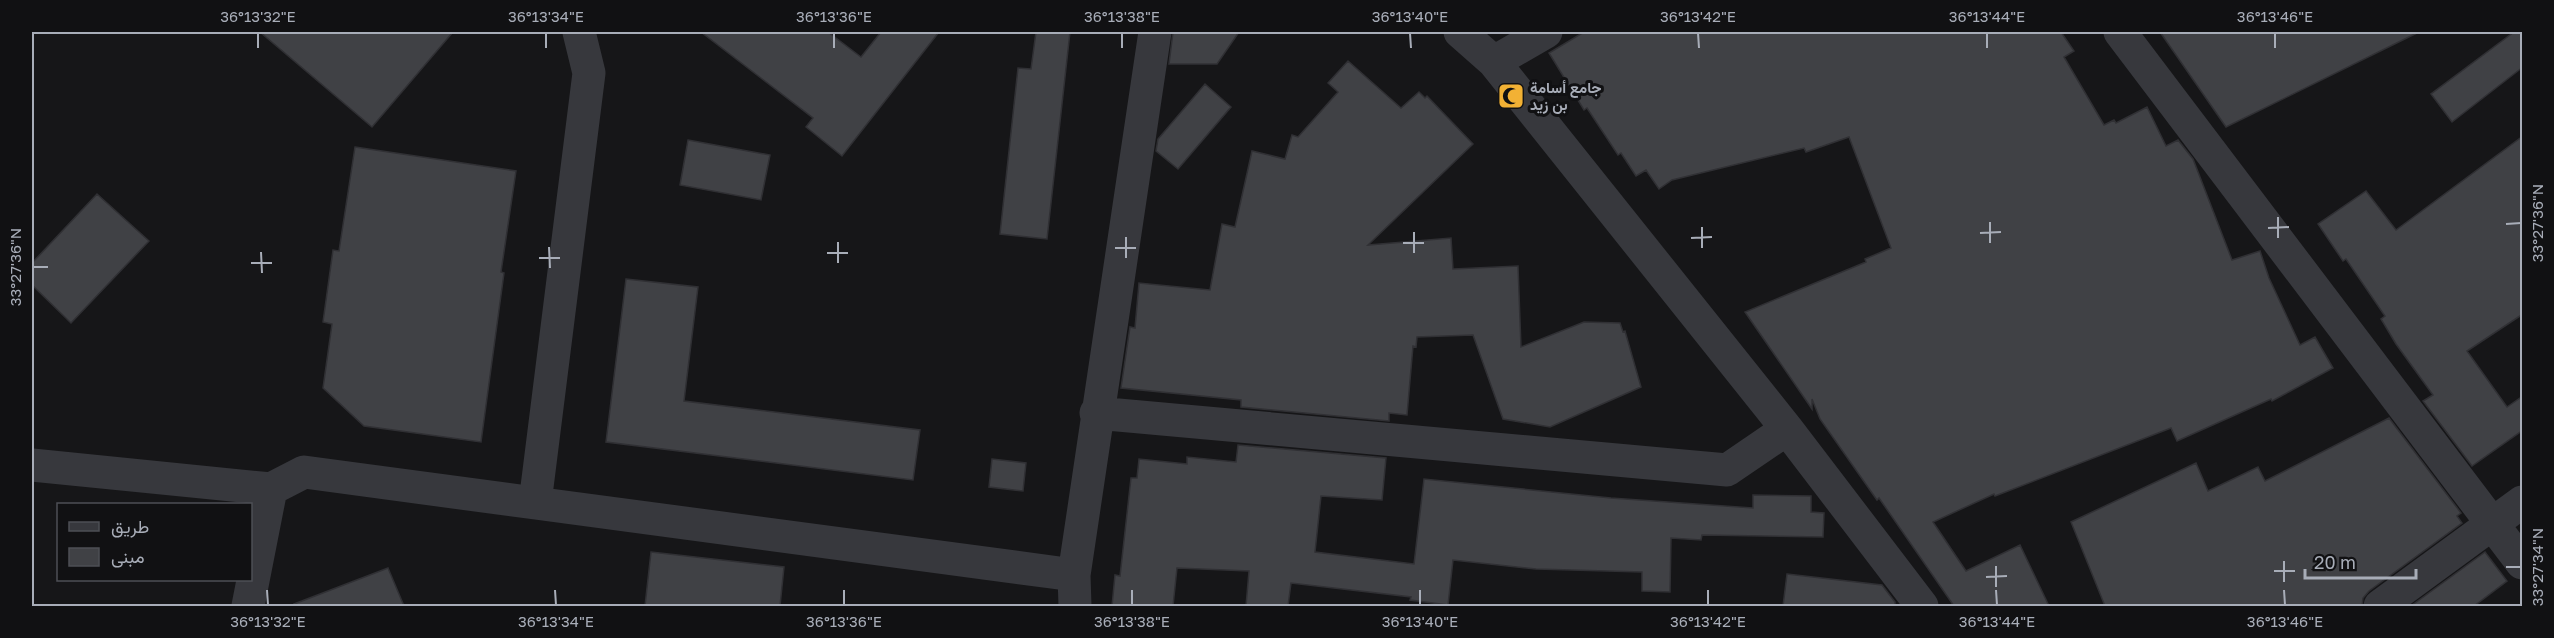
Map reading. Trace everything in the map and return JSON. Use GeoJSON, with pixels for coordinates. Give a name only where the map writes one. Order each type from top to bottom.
{"type":"FeatureCollection","features":[{"type":"Feature","properties":{"kind":"street"},"geometry":{"type":"LineString","coordinates":[[535,503],[590,73],[579,32]]}},
{"type":"Feature","properties":{"kind":"street"},"geometry":{"type":"LineString","coordinates":[[32,465],[271,489],[304,472],[535,503],[1075,591],[1096,413],[1155,32]]}},
{"type":"Feature","properties":{"kind":"street"},"geometry":{"type":"LineString","coordinates":[[1460,32],[1494,62],[1787,429],[1922,606]]}},
{"type":"Feature","properties":{"kind":"street"},"geometry":{"type":"LineString","coordinates":[[1494,62],[1546,32]]}},
{"type":"Feature","properties":{"kind":"street"},"geometry":{"type":"LineString","coordinates":[[2120,32],[2523,563]]}},
{"type":"Feature","properties":{"kind":"street"},"geometry":{"type":"LineString","coordinates":[[1096,413],[1727,470],[1787,429]]}},
{"type":"Feature","properties":{"kind":"street"},"geometry":{"type":"LineString","coordinates":[[248,606],[271,489]]}},
{"type":"Feature","properties":{"kind":"street"},"geometry":{"type":"LineString","coordinates":[[2380,606],[2523,502]]}},
{"type":"Feature","properties":{"kind":"building"},"geometry":{"type":"Polygon","coordinates":[[[260,32],[453,32],[372,127],[260,32]]]}},
{"type":"Feature","properties":{"kind":"building"},"geometry":{"type":"Polygon","coordinates":[[[701,32],[828,32],[861,57],[881,32],[939,32],[842,156],[806,127],[813,118],[701,32]]]}},
{"type":"Feature","properties":{"kind":"building"},"geometry":{"type":"Polygon","coordinates":[[[1036,32],[1070,32],[1047,239],[1000,234],[1018,68],[1031,69],[1036,32]]]}},
{"type":"Feature","properties":{"kind":"building"},"geometry":{"type":"Polygon","coordinates":[[[1173,32],[1239,32],[1217,64],[1169,64],[1173,32]]]}},
{"type":"Feature","properties":{"kind":"building"},"geometry":{"type":"Polygon","coordinates":[[[1584,32],[2061,32],[2074,51],[2064,57],[2104,125],[2114,120],[2116,123],[2147,107],[2166,146],[2178,140],[2193,159],[2232,260],[2260,251],[2269,278],[2300,345],[2315,337],[2333,368],[2272,401],[2271,399],[2177,441],[2171,428],[1995,496],[1994,494],[1933,522],[1966,571],[2020,545],[2049,606],[1954,606],[1879,498],[1877,500],[1820,419],[1812,399],[1812,409],[1745,312],[1866,262],[1865,259],[1891,248],[1849,137],[1806,152],[1804,148],[1672,180],[1659,189],[1646,170],[1636,176],[1621,153],[1618,155],[1587,108],[1584,110],[1549,53],[1584,32]]]}},
{"type":"Feature","properties":{"kind":"building"},"geometry":{"type":"Polygon","coordinates":[[[2160,32],[2419,32],[2226,127],[2160,32]]]}},
{"type":"Feature","properties":{"kind":"building"},"geometry":{"type":"Polygon","coordinates":[[[2514,32],[2523,32],[2523,67],[2452,122],[2431,94],[2514,32]]]}},
{"type":"Feature","properties":{"kind":"building"},"geometry":{"type":"Polygon","coordinates":[[[1348,61],[1401,108],[1419,92],[1425,98],[1427,96],[1473,144],[1368,245],[1451,238],[1453,269],[1518,266],[1521,347],[1584,322],[1620,323],[1623,332],[1625,331],[1641,387],[1550,427],[1503,419],[1473,335],[1417,337],[1416,347],[1413,346],[1407,415],[1389,413],[1389,421],[1241,407],[1241,400],[1121,388],[1130,327],[1135,328],[1139,283],[1210,290],[1222,224],[1235,227],[1252,151],[1285,159],[1292,135],[1298,137],[1338,92],[1328,83],[1348,61]]]}},
{"type":"Feature","properties":{"kind":"building"},"geometry":{"type":"Polygon","coordinates":[[[1205,84],[1231,107],[1178,169],[1156,151],[1158,139],[1205,84]]]}},
{"type":"Feature","properties":{"kind":"building"},"geometry":{"type":"Polygon","coordinates":[[[2523,136],[2523,314],[2467,351],[2507,407],[2523,396],[2523,430],[2472,466],[2423,401],[2433,395],[2396,344],[2381,319],[2385,316],[2346,259],[2343,261],[2318,224],[2366,191],[2396,230],[2523,136]]]}},
{"type":"Feature","properties":{"kind":"building"},"geometry":{"type":"Polygon","coordinates":[[[688,140],[770,155],[761,200],[680,185],[688,140]]]}},
{"type":"Feature","properties":{"kind":"building"},"geometry":{"type":"Polygon","coordinates":[[[355,147],[516,171],[501,272],[504,273],[481,442],[364,426],[323,388],[332,324],[323,322],[333,250],[339,251],[355,147]]]}},
{"type":"Feature","properties":{"kind":"building"},"geometry":{"type":"Polygon","coordinates":[[[97,194],[149,241],[71,323],[32,285],[32,263],[97,194]]]}},
{"type":"Feature","properties":{"kind":"building"},"geometry":{"type":"Polygon","coordinates":[[[626,279],[698,287],[684,401],[920,430],[913,480],[606,442],[626,279]]]}},
{"type":"Feature","properties":{"kind":"building"},"geometry":{"type":"Polygon","coordinates":[[[2389,418],[2461,513],[2457,516],[2462,523],[2369,591],[2363,598],[2362,606],[2105,606],[2071,522],[2196,463],[2208,491],[2258,467],[2265,481],[2389,418]]]}},
{"type":"Feature","properties":{"kind":"building"},"geometry":{"type":"Polygon","coordinates":[[[1238,445],[1386,458],[1382,500],[1321,496],[1315,552],[1414,564],[1424,479],[1611,498],[1753,508],[1753,495],[1811,496],[1811,512],[1824,513],[1823,537],[1702,535],[1701,540],[1671,538],[1670,592],[1642,591],[1642,572],[1536,569],[1453,560],[1448,605],[1410,600],[1411,597],[1291,583],[1288,606],[1246,606],[1249,571],[1177,568],[1173,606],[1112,606],[1115,575],[1120,576],[1131,478],[1137,478],[1139,459],[1187,464],[1187,457],[1236,462],[1238,445]]]}},
{"type":"Feature","properties":{"kind":"building"},"geometry":{"type":"Polygon","coordinates":[[[992,459],[1026,463],[1023,491],[989,487],[992,459]]]}},
{"type":"Feature","properties":{"kind":"building"},"geometry":{"type":"Polygon","coordinates":[[[651,552],[784,567],[780,606],[645,606],[651,552]]]}},
{"type":"Feature","properties":{"kind":"building"},"geometry":{"type":"Polygon","coordinates":[[[2485,552],[2507,581],[2474,606],[2411,606],[2485,552]]]}},
{"type":"Feature","properties":{"kind":"building"},"geometry":{"type":"Polygon","coordinates":[[[388,568],[404,606],[295,606],[294,604],[388,568]]]}},
{"type":"Feature","properties":{"kind":"building"},"geometry":{"type":"Polygon","coordinates":[[[1787,574],[1882,585],[1895,602],[1895,606],[1783,606],[1787,574]]]}},
{"type":"Feature","properties":{"kind":"place","name":"جامع أسامة بن زيد"},"geometry":{"type":"Point","coordinates":[1511,96]}}]}
